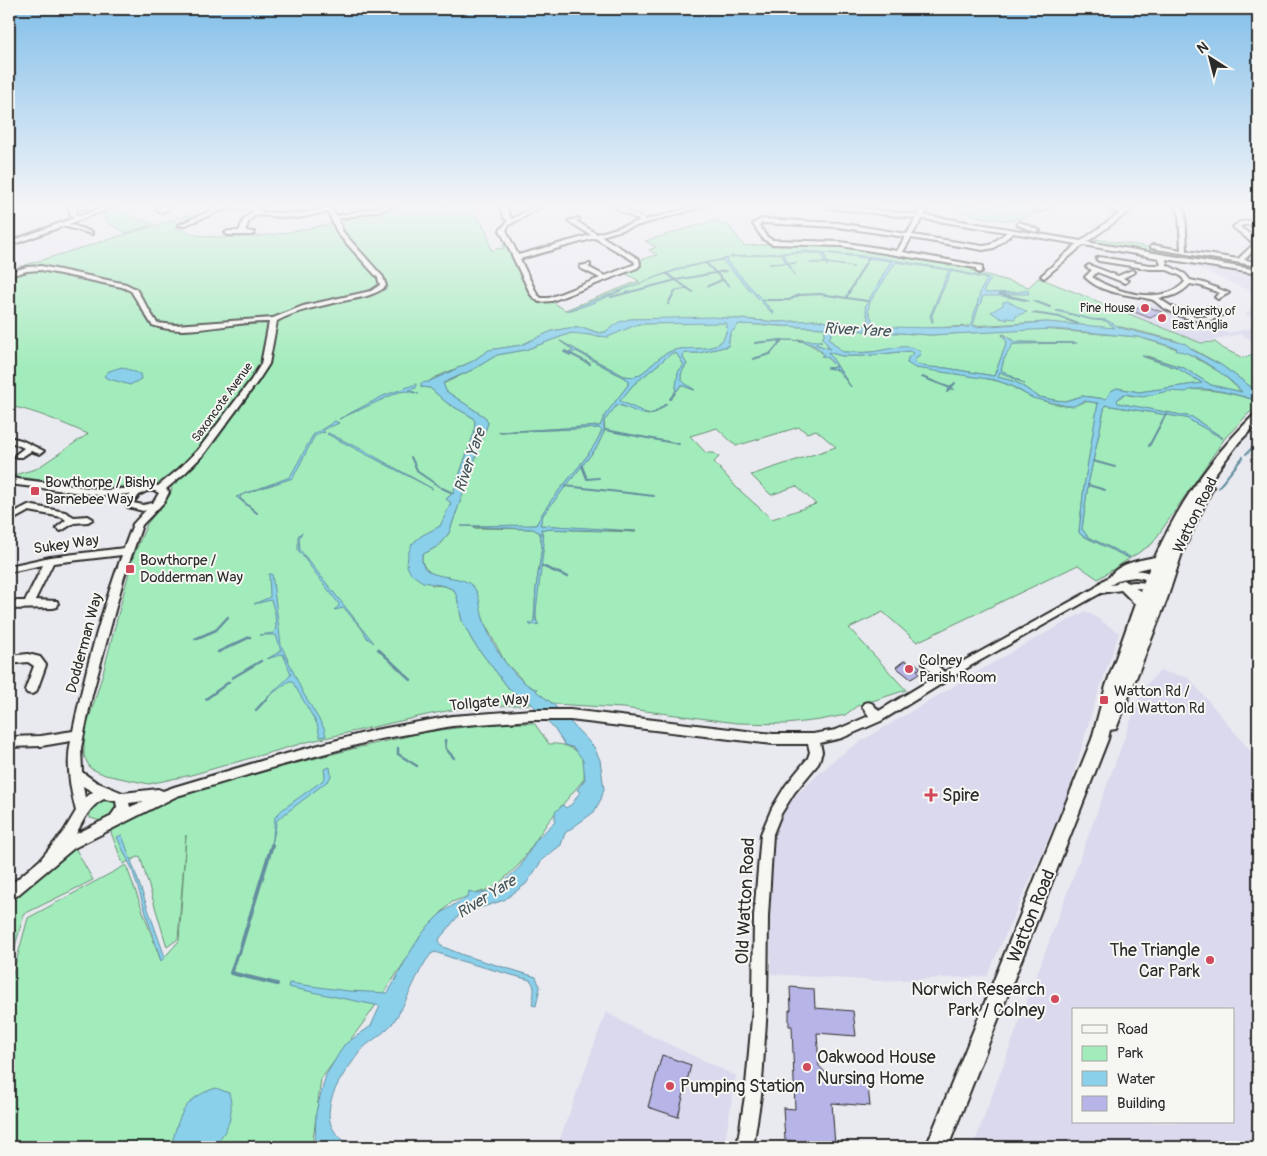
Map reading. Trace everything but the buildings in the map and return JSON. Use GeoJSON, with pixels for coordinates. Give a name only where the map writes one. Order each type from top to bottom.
{"type":"FeatureCollection","features":[{"type":"Feature","properties":{"kind":"main road"},"geometry":{"type":"LineString","coordinates":[[1219,461],[1258,417]]}},
{"type":"Feature","properties":{"kind":"main road","name":"Watton Road"},"geometry":{"type":"LineString","coordinates":[[937,1147],[1100,739],[1104,717],[1119,668],[1143,604],[1158,585],[1160,560],[1191,497],[1219,461]]}},
{"type":"Feature","properties":{"kind":"main road","name":"Watton Road"},"geometry":{"type":"LineString","coordinates":[[1100,739],[1111,723],[1158,585],[1216,471],[1219,461]]}},
{"type":"Feature","properties":{"kind":"main road"},"geometry":{"type":"LineString","coordinates":[[1143,604],[1120,581],[1133,567],[1160,560]]}},
{"type":"Feature","properties":{"kind":"street"},"geometry":{"type":"LineString","coordinates":[[9,274],[27,269],[41,268],[124,285],[134,290],[154,324],[160,328],[274,320],[287,313],[368,294],[383,286],[381,278],[365,260]]}},
{"type":"Feature","properties":{"kind":"street"},"geometry":{"type":"LineString","coordinates":[[517,260],[536,298],[547,301],[635,267],[638,264],[637,260]]}},
{"type":"Feature","properties":{"kind":"street"},"geometry":{"type":"LineString","coordinates":[[939,260],[980,267],[979,272]]}},
{"type":"Feature","properties":{"kind":"street"},"geometry":{"type":"LineString","coordinates":[[1044,276],[1063,260]]}},
{"type":"Feature","properties":{"kind":"street"},"geometry":{"type":"LineString","coordinates":[[1114,260],[1150,267],[1166,267],[1182,275],[1188,282],[1202,284],[1226,293],[1218,297]]}},
{"type":"Feature","properties":{"kind":"street"},"geometry":{"type":"LineString","coordinates":[[1164,260],[1166,267]]}},
{"type":"Feature","properties":{"kind":"street"},"geometry":{"type":"LineString","coordinates":[[1190,260],[1258,272]]}},
{"type":"Feature","properties":{"kind":"street"},"geometry":{"type":"LineString","coordinates":[[1240,260],[1258,264]]}},
{"type":"Feature","properties":{"kind":"street"},"geometry":{"type":"LineString","coordinates":[[582,267],[606,279]]}},
{"type":"Feature","properties":{"kind":"street"},"geometry":{"type":"LineString","coordinates":[[1089,267],[1121,279],[1132,272]]}},
{"type":"Feature","properties":{"kind":"street"},"geometry":{"type":"LineString","coordinates":[[1098,270],[1088,277],[1100,285],[1127,294],[1154,297],[1175,293],[1181,290],[1188,282]]}},
{"type":"Feature","properties":{"kind":"street"},"geometry":{"type":"LineString","coordinates":[[1154,297],[1158,302],[1198,318],[1209,319],[1222,313],[1208,309]]}},
{"type":"Feature","properties":{"kind":"street","name":"Saxoncote Avenue"},"geometry":{"type":"LineString","coordinates":[[160,489],[179,475],[206,448],[254,381],[269,352],[270,328],[274,320]]}},
{"type":"Feature","properties":{"kind":"street"},"geometry":{"type":"LineString","coordinates":[[9,439],[22,442],[30,448],[40,451]]}},
{"type":"Feature","properties":{"kind":"street"},"geometry":{"type":"LineString","coordinates":[[19,455],[30,448]]}},
{"type":"Feature","properties":{"kind":"street"},"geometry":{"type":"LineString","coordinates":[[9,481],[106,493],[160,489]]}},
{"type":"Feature","properties":{"kind":"street","name":"Dodderman Way"},"geometry":{"type":"LineString","coordinates":[[81,813],[75,748],[86,695],[128,551],[138,524],[164,496],[164,492],[160,489]]}},
{"type":"Feature","properties":{"kind":"street"},"geometry":{"type":"LineString","coordinates":[[138,524],[131,503],[134,495],[141,490]]}},
{"type":"Feature","properties":{"kind":"street"},"geometry":{"type":"LineString","coordinates":[[106,493],[143,508],[156,504]]}},
{"type":"Feature","properties":{"kind":"street"},"geometry":{"type":"LineString","coordinates":[[9,519],[28,508],[65,515],[72,520]]}},
{"type":"Feature","properties":{"kind":"street"},"geometry":{"type":"LineString","coordinates":[[60,528],[72,520],[88,519]]}},
{"type":"Feature","properties":{"kind":"street","name":"Sukey Way"},"geometry":{"type":"LineString","coordinates":[[9,569],[50,560],[128,551]]}},
{"type":"Feature","properties":{"kind":"street"},"geometry":{"type":"LineString","coordinates":[[28,604],[50,560]]}},
{"type":"Feature","properties":{"kind":"street"},"geometry":{"type":"LineString","coordinates":[[813,739],[846,733],[877,718],[909,700],[942,676],[1099,590],[1120,581],[1158,585]]}},
{"type":"Feature","properties":{"kind":"street"},"geometry":{"type":"LineString","coordinates":[[9,605],[52,604]]}},
{"type":"Feature","properties":{"kind":"street"},"geometry":{"type":"LineString","coordinates":[[9,660],[28,658],[36,660],[40,665],[31,690]]}},
{"type":"Feature","properties":{"kind":"street"},"geometry":{"type":"LineString","coordinates":[[928,663],[942,676]]}},
{"type":"Feature","properties":{"kind":"street"},"geometry":{"type":"LineString","coordinates":[[868,706],[877,718]]}},
{"type":"Feature","properties":{"kind":"street","name":"Tollgate Way"},"geometry":{"type":"LineString","coordinates":[[115,821],[174,792],[279,760],[409,728],[452,721],[532,715],[591,716],[746,737],[813,739]]}},
{"type":"Feature","properties":{"kind":"street"},"geometry":{"type":"LineString","coordinates":[[9,742],[41,741],[77,735]]}},
{"type":"Feature","properties":{"kind":"street","name":"Old Watton Road"},"geometry":{"type":"LineString","coordinates":[[745,1147],[753,1096],[760,1007],[761,916],[767,834],[776,812],[790,789],[814,760],[816,752],[813,739]]}},
{"type":"Feature","properties":{"kind":"street"},"geometry":{"type":"LineString","coordinates":[[9,894],[69,844],[115,821],[124,808],[116,795],[92,786],[76,774]]}},
{"type":"Feature","properties":{"kind":"street","name":"Tollgate Way"},"geometry":{"type":"LineString","coordinates":[[116,795],[174,792]]}},
{"type":"Feature","properties":{"kind":"street"},"geometry":{"type":"LineString","coordinates":[[46,862],[92,800],[116,795]]}},
{"type":"Feature","properties":{"kind":"street"},"geometry":{"type":"LineString","coordinates":[[81,813],[81,822],[85,827],[99,829]]}},
{"type":"Feature","properties":{"kind":"shaded area","name":"University of East Anglia"},"geometry":{"type":"Polygon","coordinates":[[[1203,264],[1258,275],[1258,319],[1245,315],[1253,309],[1251,305],[1256,298],[1250,291],[1195,267],[1203,264]]]}},
{"type":"Feature","properties":{"kind":"shaded area","name":"University of East Anglia"},"geometry":{"type":"Polygon","coordinates":[[[1144,301],[1228,333],[1251,328],[1258,324],[1258,343],[1240,334],[1201,343],[1122,312],[1144,301]]]}},
{"type":"Feature","properties":{"kind":"shaded area","name":"Spire"},"geometry":{"type":"Polygon","coordinates":[[[1086,611],[1119,633],[1094,705],[1068,794],[987,976],[880,981],[771,974],[769,892],[771,841],[779,817],[794,797],[834,760],[858,743],[1015,650],[1086,611]]]}},
{"type":"Feature","properties":{"kind":"shaded area"},"geometry":{"type":"Polygon","coordinates":[[[1160,671],[1189,678],[1258,760],[1258,1147],[973,1147],[1143,688],[1160,671]]]}},
{"type":"Feature","properties":{"kind":"shaded area"},"geometry":{"type":"Polygon","coordinates":[[[606,1012],[630,1026],[736,1076],[724,1147],[557,1147],[606,1012]]]}},
{"type":"Feature","properties":{"kind":"green space"},"geometry":{"type":"Polygon","coordinates":[[[42,260],[514,260],[532,298],[540,302],[551,301],[565,310],[639,281],[625,273],[636,268],[642,262],[640,260],[928,260],[970,267],[973,271],[1029,287],[1038,278],[1201,343],[1215,342],[1224,349],[1243,358],[1258,352],[1258,392],[1221,365],[1174,340],[1117,326],[1110,328],[1047,322],[911,329],[830,323],[817,320],[778,322],[727,318],[630,319],[605,332],[599,333],[585,328],[569,328],[552,331],[521,345],[489,350],[471,362],[434,378],[421,387],[430,388],[447,403],[472,417],[475,421],[474,433],[453,493],[446,499],[451,502],[444,520],[437,529],[412,544],[432,585],[445,586],[454,590],[462,621],[473,642],[510,690],[532,704],[457,709],[431,714],[307,742],[191,775],[149,784],[105,775],[90,768],[84,756],[84,735],[103,673],[133,557],[147,524],[170,495],[172,489],[169,485],[162,483],[104,488],[10,476],[36,469],[88,434],[39,414],[9,406],[9,270],[42,260]]]}},
{"type":"Feature","properties":{"kind":"green space"},"geometry":{"type":"Polygon","coordinates":[[[1197,260],[1237,260],[1258,265],[1258,270],[1197,260]]]}},
{"type":"Feature","properties":{"kind":"green space"},"geometry":{"type":"Polygon","coordinates":[[[727,323],[725,335],[721,342],[706,348],[677,349],[669,352],[644,372],[634,377],[624,376],[560,341],[573,350],[568,353],[576,351],[628,380],[628,385],[605,415],[600,426],[498,432],[599,428],[602,431],[587,456],[551,500],[536,525],[474,528],[533,529],[540,533],[542,547],[536,588],[534,621],[530,625],[538,624],[536,609],[543,539],[541,529],[636,532],[540,525],[543,515],[597,447],[605,430],[604,421],[617,405],[648,415],[652,414],[642,412],[619,401],[633,385],[672,353],[676,353],[684,365],[678,372],[677,391],[681,385],[694,390],[681,377],[683,369],[687,364],[683,358],[684,353],[699,353],[728,346],[730,334],[739,324],[826,328],[823,338],[830,349],[815,344],[821,341],[813,342],[798,339],[810,344],[823,353],[836,367],[828,368],[838,370],[851,387],[828,352],[842,356],[863,356],[909,351],[914,353],[908,358],[907,363],[997,381],[1032,397],[1061,405],[1074,406],[1084,402],[1098,404],[1084,486],[1079,532],[1081,535],[1129,558],[1088,537],[1082,529],[1088,485],[1105,405],[1186,418],[1222,438],[1192,417],[1117,403],[1117,400],[1124,394],[1138,396],[1167,390],[1201,390],[1225,393],[1258,401],[1258,407],[1249,413],[1225,438],[1152,544],[1098,579],[1078,565],[917,642],[883,612],[849,628],[906,690],[857,706],[845,715],[786,724],[737,723],[623,708],[553,704],[535,691],[537,690],[527,685],[505,662],[485,624],[480,610],[450,577],[435,575],[427,569],[422,561],[422,555],[438,546],[449,533],[488,423],[485,417],[446,391],[443,384],[497,355],[525,350],[571,333],[579,332],[598,337],[638,324],[727,323]],[[799,427],[736,446],[717,428],[690,436],[706,453],[714,453],[719,457],[714,462],[737,488],[772,519],[816,504],[796,486],[771,495],[751,475],[836,447],[816,430],[807,433],[799,427]]]}},
{"type":"Feature","properties":{"kind":"green space"},"geometry":{"type":"Polygon","coordinates":[[[1042,329],[1138,337],[1184,351],[1221,373],[1242,392],[1211,385],[1184,368],[1147,356],[1144,357],[1177,368],[1202,383],[1139,392],[1117,388],[1111,391],[1106,399],[1082,396],[1065,401],[1054,400],[1039,397],[1016,382],[997,377],[1000,372],[1020,381],[1001,370],[1004,359],[1013,344],[1074,343],[1015,342],[1004,334],[1002,335],[1007,342],[994,376],[917,364],[914,361],[921,353],[909,348],[868,352],[843,352],[829,339],[833,330],[931,335],[1042,329]]]}},
{"type":"Feature","properties":{"kind":"green space"},"geometry":{"type":"Polygon","coordinates":[[[534,723],[549,744],[560,744],[570,747],[582,757],[584,762],[584,779],[548,822],[519,865],[495,887],[452,902],[430,924],[369,1015],[321,1079],[312,1147],[9,1147],[9,988],[28,918],[126,865],[161,961],[179,941],[186,835],[178,939],[167,947],[140,856],[123,864],[110,830],[139,812],[208,786],[356,748],[426,732],[487,724],[534,723]]]}},
{"type":"Feature","properties":{"kind":"green space"},"geometry":{"type":"Polygon","coordinates":[[[107,800],[115,803],[114,813],[101,821],[90,818],[92,808],[100,802],[107,800]]]}},
{"type":"Feature","properties":{"kind":"green space"},"geometry":{"type":"Polygon","coordinates":[[[74,846],[93,880],[24,914],[9,968],[9,931],[12,919],[9,918],[9,900],[74,846]]]}},
{"type":"Feature","properties":{"kind":"water"},"geometry":{"type":"Polygon","coordinates":[[[719,260],[726,260],[774,313],[722,260],[672,272],[587,305],[566,311],[680,268],[719,260]]]}},
{"type":"Feature","properties":{"kind":"water"},"geometry":{"type":"Polygon","coordinates":[[[784,260],[788,263],[797,263],[789,264],[794,275],[787,263],[769,264],[786,263],[784,260]]]}},
{"type":"Feature","properties":{"kind":"water"},"geometry":{"type":"Polygon","coordinates":[[[882,260],[893,260],[953,270],[991,279],[984,290],[986,293],[1028,290],[1029,294],[1001,294],[1029,301],[1002,296],[983,296],[980,305],[977,304],[987,279],[951,271],[932,315],[932,322],[930,316],[949,270],[896,262],[870,302],[868,310],[873,322],[869,322],[865,307],[891,261],[882,260]]]}},
{"type":"Feature","properties":{"kind":"water"},"geometry":{"type":"Polygon","coordinates":[[[1008,301],[1027,312],[1016,316],[1015,319],[1006,318],[1008,320],[1000,318],[991,312],[1003,305],[1003,302],[1008,301]]]}},
{"type":"Feature","properties":{"kind":"water","name":"River Yare"},"geometry":{"type":"Polygon","coordinates":[[[977,305],[979,306],[973,325],[975,327],[1047,322],[1115,328],[1106,321],[1093,320],[1057,310],[1091,319],[1106,320],[1121,328],[1186,344],[1194,351],[1221,365],[1258,392],[1258,401],[1221,391],[1200,389],[1186,392],[1168,391],[1143,397],[1124,394],[1117,400],[1118,403],[1192,417],[1223,438],[1186,418],[1105,405],[1088,485],[1082,529],[1088,537],[1129,558],[1081,535],[1079,532],[1084,486],[1098,403],[1084,401],[1074,406],[1067,406],[1032,398],[1012,386],[995,380],[915,368],[907,363],[908,358],[914,353],[909,351],[863,356],[842,356],[828,352],[851,387],[838,370],[826,368],[836,367],[827,357],[821,356],[824,355],[821,350],[811,344],[791,340],[822,341],[815,344],[830,349],[823,338],[826,328],[739,324],[730,334],[728,346],[699,353],[684,353],[683,358],[687,364],[681,376],[683,382],[695,390],[681,385],[675,393],[678,372],[684,365],[676,353],[672,353],[633,385],[620,401],[648,414],[641,414],[617,405],[604,421],[604,432],[597,447],[543,515],[540,525],[636,531],[541,529],[544,544],[536,611],[536,621],[539,624],[530,625],[534,621],[536,588],[542,547],[540,533],[533,529],[461,526],[536,525],[551,500],[587,456],[602,431],[599,428],[498,432],[600,426],[605,415],[628,385],[628,380],[576,351],[570,354],[571,356],[563,352],[568,353],[573,350],[560,341],[624,376],[634,377],[644,372],[669,352],[677,349],[706,348],[721,342],[725,335],[727,323],[638,324],[608,337],[571,333],[525,350],[497,355],[474,369],[443,383],[446,391],[485,417],[488,423],[449,533],[438,546],[422,555],[423,564],[427,570],[434,574],[462,580],[469,583],[475,589],[482,614],[496,649],[517,676],[534,689],[538,689],[536,691],[553,704],[594,747],[600,760],[604,789],[594,812],[565,833],[561,845],[543,859],[526,884],[504,900],[459,915],[440,938],[441,946],[463,955],[536,977],[540,987],[536,1006],[532,1005],[534,989],[530,980],[435,952],[431,954],[392,1024],[363,1048],[336,1087],[329,1110],[330,1121],[334,1131],[343,1140],[357,1147],[315,1147],[316,1112],[326,1075],[344,1045],[371,1026],[380,1006],[288,987],[289,983],[348,991],[388,993],[409,954],[428,926],[451,906],[468,897],[469,891],[477,894],[496,889],[520,867],[536,840],[555,822],[555,812],[563,805],[566,808],[572,804],[580,792],[577,790],[585,779],[583,760],[574,748],[565,745],[555,730],[532,704],[510,690],[473,642],[462,621],[454,590],[445,586],[423,582],[411,574],[407,566],[408,554],[412,544],[421,536],[440,526],[451,503],[446,499],[453,493],[474,433],[475,421],[472,417],[447,403],[430,388],[421,387],[421,383],[428,382],[471,362],[489,350],[521,345],[552,331],[569,328],[585,328],[598,333],[605,332],[619,322],[630,319],[713,317],[778,322],[817,320],[865,326],[970,327],[977,305]],[[836,329],[833,330],[829,339],[843,352],[868,352],[898,347],[911,347],[921,353],[914,361],[917,364],[994,376],[1007,342],[1002,334],[1015,342],[1077,343],[1013,344],[1004,359],[1001,370],[1025,384],[1000,372],[998,377],[1016,382],[1039,397],[1054,400],[1065,401],[1082,396],[1106,399],[1111,391],[1117,388],[1139,392],[1202,383],[1177,368],[1142,356],[1184,368],[1211,385],[1242,392],[1221,373],[1201,360],[1176,351],[1177,348],[1138,337],[1053,329],[931,335],[836,329]]]}},
{"type":"Feature","properties":{"kind":"water"},"geometry":{"type":"Polygon","coordinates":[[[122,367],[140,374],[141,379],[130,385],[104,376],[109,371],[122,367]]]}},
{"type":"Feature","properties":{"kind":"water"},"geometry":{"type":"Polygon","coordinates":[[[416,384],[416,388],[409,390],[419,394],[406,391],[399,392],[339,419],[383,396],[416,384]]]}},
{"type":"Feature","properties":{"kind":"water"},"geometry":{"type":"Polygon","coordinates":[[[335,421],[339,423],[323,430],[324,433],[321,432],[314,437],[293,478],[244,494],[290,477],[313,435],[335,421]]]}},
{"type":"Feature","properties":{"kind":"water"},"geometry":{"type":"Polygon","coordinates":[[[327,434],[361,449],[433,489],[327,434]]]}},
{"type":"Feature","properties":{"kind":"water"},"geometry":{"type":"Polygon","coordinates":[[[302,532],[299,538],[300,550],[374,643],[367,638],[362,629],[344,608],[334,610],[339,604],[298,550],[298,536],[302,532]]]}},
{"type":"Feature","properties":{"kind":"water"},"geometry":{"type":"Polygon","coordinates":[[[269,574],[272,574],[281,645],[302,691],[324,728],[326,736],[320,737],[317,724],[292,681],[289,681],[268,697],[291,674],[283,654],[267,659],[281,651],[276,635],[259,635],[274,633],[276,627],[275,613],[271,600],[254,604],[270,597],[269,574]]]}},
{"type":"Feature","properties":{"kind":"water"},"geometry":{"type":"Polygon","coordinates":[[[330,767],[331,776],[329,780],[277,820],[272,845],[275,817],[322,781],[325,777],[324,769],[330,767]]]}},
{"type":"Feature","properties":{"kind":"water"},"geometry":{"type":"Polygon","coordinates":[[[122,835],[165,957],[161,961],[132,869],[117,837],[122,835]]]}},
{"type":"Feature","properties":{"kind":"water"},"geometry":{"type":"Polygon","coordinates":[[[216,1088],[229,1093],[231,1101],[231,1116],[226,1129],[218,1141],[213,1147],[171,1147],[180,1117],[189,1103],[205,1092],[216,1088]]]}},
{"type":"Feature","properties":{"kind":"waterway"},"geometry":{"type":"LineString","coordinates":[[846,298],[867,260]]}},
{"type":"Feature","properties":{"kind":"waterway"},"geometry":{"type":"LineString","coordinates":[[706,263],[716,273]]}},
{"type":"Feature","properties":{"kind":"waterway"},"geometry":{"type":"LineString","coordinates":[[716,273],[726,271]]}},
{"type":"Feature","properties":{"kind":"waterway"},"geometry":{"type":"LineString","coordinates":[[676,280],[716,273]]}},
{"type":"Feature","properties":{"kind":"waterway"},"geometry":{"type":"LineString","coordinates":[[716,273],[729,286]]}},
{"type":"Feature","properties":{"kind":"waterway"},"geometry":{"type":"LineString","coordinates":[[667,274],[676,280]]}},
{"type":"Feature","properties":{"kind":"waterway"},"geometry":{"type":"LineString","coordinates":[[611,297],[676,280]]}},
{"type":"Feature","properties":{"kind":"waterway"},"geometry":{"type":"LineString","coordinates":[[676,280],[687,288]]}},
{"type":"Feature","properties":{"kind":"waterway"},"geometry":{"type":"LineString","coordinates":[[708,286],[722,280]]}},
{"type":"Feature","properties":{"kind":"waterway"},"geometry":{"type":"LineString","coordinates":[[668,304],[675,291],[687,288]]}},
{"type":"Feature","properties":{"kind":"waterway"},"geometry":{"type":"LineString","coordinates":[[687,288],[693,292]]}},
{"type":"Feature","properties":{"kind":"waterway"},"geometry":{"type":"LineString","coordinates":[[763,300],[789,300],[799,295],[820,294],[846,298]]}},
{"type":"Feature","properties":{"kind":"waterway"},"geometry":{"type":"LineString","coordinates":[[999,294],[1027,300]]}},
{"type":"Feature","properties":{"kind":"waterway"},"geometry":{"type":"LineString","coordinates":[[846,298],[867,301]]}},
{"type":"Feature","properties":{"kind":"waterway"},"geometry":{"type":"LineString","coordinates":[[1034,301],[1050,307]]}},
{"type":"Feature","properties":{"kind":"waterway"},"geometry":{"type":"LineString","coordinates":[[1033,313],[1060,317],[1078,324]]}},
{"type":"Feature","properties":{"kind":"waterway"},"geometry":{"type":"LineString","coordinates":[[755,343],[781,340]]}},
{"type":"Feature","properties":{"kind":"waterway"},"geometry":{"type":"LineString","coordinates":[[753,359],[770,354],[782,340]]}},
{"type":"Feature","properties":{"kind":"waterway"},"geometry":{"type":"LineString","coordinates":[[565,351],[590,364]]}},
{"type":"Feature","properties":{"kind":"waterway"},"geometry":{"type":"LineString","coordinates":[[922,377],[951,388]]}},
{"type":"Feature","properties":{"kind":"waterway"},"geometry":{"type":"LineString","coordinates":[[951,388],[955,383]]}},
{"type":"Feature","properties":{"kind":"waterway"},"geometry":{"type":"LineString","coordinates":[[947,392],[951,388]]}},
{"type":"Feature","properties":{"kind":"waterway"},"geometry":{"type":"LineString","coordinates":[[670,399],[675,393]]}},
{"type":"Feature","properties":{"kind":"waterway"},"geometry":{"type":"LineString","coordinates":[[656,412],[666,404]]}},
{"type":"Feature","properties":{"kind":"waterway"},"geometry":{"type":"LineString","coordinates":[[1149,446],[1166,414]]}},
{"type":"Feature","properties":{"kind":"waterway"},"geometry":{"type":"LineString","coordinates":[[605,430],[679,444]]}},
{"type":"Feature","properties":{"kind":"waterway"},"geometry":{"type":"LineString","coordinates":[[1246,454],[1258,442]]}},
{"type":"Feature","properties":{"kind":"waterway"},"geometry":{"type":"LineString","coordinates":[[411,457],[418,472],[440,487]]}},
{"type":"Feature","properties":{"kind":"waterway"},"geometry":{"type":"LineString","coordinates":[[1218,488],[1243,457]]}},
{"type":"Feature","properties":{"kind":"waterway"},"geometry":{"type":"LineString","coordinates":[[1093,461],[1115,467]]}},
{"type":"Feature","properties":{"kind":"waterway"},"geometry":{"type":"LineString","coordinates":[[582,466],[587,479],[599,478]]}},
{"type":"Feature","properties":{"kind":"waterway"},"geometry":{"type":"LineString","coordinates":[[1088,485],[1105,490]]}},
{"type":"Feature","properties":{"kind":"waterway"},"geometry":{"type":"LineString","coordinates":[[566,486],[654,496]]}},
{"type":"Feature","properties":{"kind":"waterway","name":"River Yare"},"geometry":{"type":"LineString","coordinates":[[442,488],[453,493]]}},
{"type":"Feature","properties":{"kind":"waterway"},"geometry":{"type":"LineString","coordinates":[[240,499],[257,513]]}},
{"type":"Feature","properties":{"kind":"waterway"},"geometry":{"type":"LineString","coordinates":[[542,566],[568,577]]}},
{"type":"Feature","properties":{"kind":"waterway"},"geometry":{"type":"LineString","coordinates":[[195,639],[216,630],[228,617]]}},
{"type":"Feature","properties":{"kind":"waterway"},"geometry":{"type":"LineString","coordinates":[[218,652],[250,637]]}},
{"type":"Feature","properties":{"kind":"waterway"},"geometry":{"type":"LineString","coordinates":[[378,649],[411,680]]}},
{"type":"Feature","properties":{"kind":"waterway"},"geometry":{"type":"LineString","coordinates":[[232,678],[261,661]]}},
{"type":"Feature","properties":{"kind":"waterway"},"geometry":{"type":"LineString","coordinates":[[206,699],[229,682]]}},
{"type":"Feature","properties":{"kind":"waterway"},"geometry":{"type":"LineString","coordinates":[[256,710],[268,697]]}},
{"type":"Feature","properties":{"kind":"waterway"},"geometry":{"type":"LineString","coordinates":[[445,740],[446,749],[454,758]]}},
{"type":"Feature","properties":{"kind":"waterway"},"geometry":{"type":"LineString","coordinates":[[398,748],[398,754],[417,766]]}},
{"type":"Feature","properties":{"kind":"waterway"},"geometry":{"type":"LineString","coordinates":[[239,953],[272,845]]}},
{"type":"Feature","properties":{"kind":"waterway"},"geometry":{"type":"LineString","coordinates":[[237,955],[231,973],[277,984]]}},
{"type":"Feature","properties":{"kind":"place","name":"Pine House"},"geometry":{"type":"Point","coordinates":[1145,308]}},
{"type":"Feature","properties":{"kind":"place","name":"University of East Anglia"},"geometry":{"type":"Point","coordinates":[1162,318]}},
{"type":"Feature","properties":{"kind":"place","name":"Bowthorpe / Bishy Barnebee Way"},"geometry":{"type":"Point","coordinates":[35,491]}},
{"type":"Feature","properties":{"kind":"place","name":"Bowthorpe / Dodderman Way"},"geometry":{"type":"Point","coordinates":[130,569]}},
{"type":"Feature","properties":{"kind":"place","name":"Colney Parish Room"},"geometry":{"type":"Point","coordinates":[909,669]}},
{"type":"Feature","properties":{"kind":"place","name":"Watton Rd / Old Watton Rd"},"geometry":{"type":"Point","coordinates":[1104,700]}},
{"type":"Feature","properties":{"kind":"place","name":"Spire"},"geometry":{"type":"Point","coordinates":[931,795]}},
{"type":"Feature","properties":{"kind":"place","name":"The Triangle Car Park"},"geometry":{"type":"Point","coordinates":[1210,960]}},
{"type":"Feature","properties":{"kind":"place","name":"Norwich Research Park / Colney"},"geometry":{"type":"Point","coordinates":[1055,999]}},
{"type":"Feature","properties":{"kind":"place","name":"Oakwood House Nursing Home"},"geometry":{"type":"Point","coordinates":[807,1067]}},
{"type":"Feature","properties":{"kind":"place","name":"Pumping Station"},"geometry":{"type":"Point","coordinates":[670,1086]}}]}
